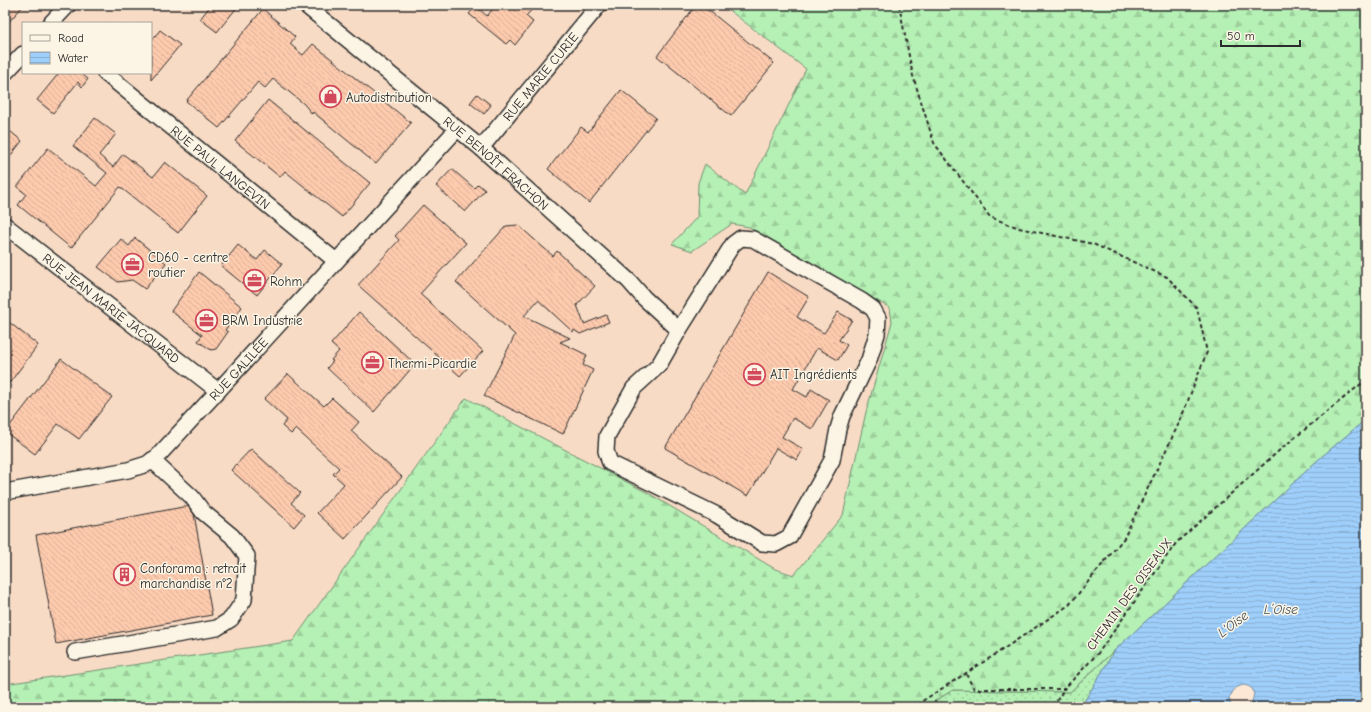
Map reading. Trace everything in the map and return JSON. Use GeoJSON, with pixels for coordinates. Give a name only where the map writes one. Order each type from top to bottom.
{"type":"FeatureCollection","features":[{"type":"Feature","properties":{"kind":"street"},"geometry":{"type":"LineString","coordinates":[[52,22],[68,5]]}},
{"type":"Feature","properties":{"kind":"street","name":"RUE BENOÎT FRACHON"},"geometry":{"type":"LineString","coordinates":[[305,5],[481,148],[629,281],[644,298],[678,330]]}},
{"type":"Feature","properties":{"kind":"street","name":"RUE MARIE CURIE"},"geometry":{"type":"LineString","coordinates":[[481,148],[599,5]]}},
{"type":"Feature","properties":{"kind":"street"},"geometry":{"type":"LineString","coordinates":[[5,73],[22,55]]}},
{"type":"Feature","properties":{"kind":"street","name":"RUE PAUL LANGEVIN"},"geometry":{"type":"LineString","coordinates":[[106,74],[336,262]]}},
{"type":"Feature","properties":{"kind":"street","name":"RUE GALILÉE"},"geometry":{"type":"LineString","coordinates":[[5,492],[128,470],[142,466],[152,460],[168,447],[457,128]]}},
{"type":"Feature","properties":{"kind":"street","name":"RUE JEAN MARIE JACQUARD"},"geometry":{"type":"LineString","coordinates":[[5,225],[218,391]]}},
{"type":"Feature","properties":{"kind":"street"},"geometry":{"type":"LineString","coordinates":[[741,238],[753,239],[862,301],[873,309],[878,318],[877,334],[869,360],[840,422],[832,460],[789,537],[776,544],[762,543],[717,515],[610,464],[606,451],[607,436],[634,388],[659,365],[678,330],[733,244],[741,238]]}},
{"type":"Feature","properties":{"kind":"street"},"geometry":{"type":"LineString","coordinates":[[75,652],[217,628],[231,619],[244,600],[247,556],[232,536],[203,512],[192,497],[152,460]]}},
{"type":"Feature","properties":{"kind":"path"},"geometry":{"type":"LineString","coordinates":[[898,5],[913,76],[934,143],[990,217],[1019,228],[1093,244],[1167,277],[1197,308],[1207,352],[1180,420],[1124,538],[1070,605],[966,674],[913,707]]}},
{"type":"Feature","properties":{"kind":"path","name":"CHEMIN DES OISEAUX"},"geometry":{"type":"LineString","coordinates":[[1053,707],[1064,689],[1099,652],[1176,543],[1282,448],[1366,380]]}},
{"type":"Feature","properties":{"kind":"path"},"geometry":{"type":"LineString","coordinates":[[966,674],[974,689],[1064,689]]}},
{"type":"Feature","properties":{"kind":"shaded area"},"geometry":{"type":"Polygon","coordinates":[[[5,5],[720,5],[806,69],[745,195],[705,164],[698,183],[697,217],[692,251],[732,224],[750,227],[891,308],[892,322],[866,412],[843,515],[794,575],[775,569],[466,398],[293,641],[5,684],[5,5]]]}},
{"type":"Feature","properties":{"kind":"green space"},"geometry":{"type":"Polygon","coordinates":[[[722,5],[1366,5],[1366,419],[1319,459],[1070,692],[953,690],[925,707],[5,707],[5,684],[293,641],[466,398],[648,493],[775,569],[794,575],[843,515],[866,412],[892,322],[890,308],[749,227],[732,224],[692,251],[672,244],[697,217],[698,183],[705,164],[745,195],[806,69],[722,5]]]}},
{"type":"Feature","properties":{"kind":"green space"},"geometry":{"type":"Polygon","coordinates":[[[1115,650],[1081,707],[925,707],[953,690],[1070,692],[1115,650]]]}},
{"type":"Feature","properties":{"kind":"water","name":"L’Oise"},"geometry":{"type":"Polygon","coordinates":[[[1366,419],[1366,692],[1358,707],[1250,707],[1254,693],[1251,688],[1243,685],[1235,688],[1229,698],[1231,707],[1081,707],[1115,650],[1319,459],[1366,419]]]}},
{"type":"Feature","properties":{"kind":"building"},"geometry":{"type":"Polygon","coordinates":[[[5,5],[24,5],[5,26],[5,5]]]}},
{"type":"Feature","properties":{"kind":"building"},"geometry":{"type":"Polygon","coordinates":[[[211,5],[239,5],[217,32],[200,19],[211,5]]]}},
{"type":"Feature","properties":{"kind":"building"},"geometry":{"type":"Polygon","coordinates":[[[496,5],[536,5],[526,16],[533,22],[515,45],[510,40],[506,44],[469,14],[476,6],[487,16],[496,5]]]}},
{"type":"Feature","properties":{"kind":"building"},"geometry":{"type":"Polygon","coordinates":[[[696,5],[702,5],[774,63],[731,116],[657,56],[696,5]]]}},
{"type":"Feature","properties":{"kind":"building"},"geometry":{"type":"Polygon","coordinates":[[[263,9],[295,37],[290,44],[303,55],[313,44],[411,123],[376,164],[313,112],[312,114],[304,104],[273,79],[265,88],[258,82],[219,128],[186,101],[263,9]]]}},
{"type":"Feature","properties":{"kind":"building"},"geometry":{"type":"Polygon","coordinates":[[[160,30],[180,45],[151,80],[152,74],[152,40],[160,30]]]}},
{"type":"Feature","properties":{"kind":"building"},"geometry":{"type":"Polygon","coordinates":[[[58,74],[84,74],[83,75],[88,79],[82,87],[78,82],[53,113],[37,100],[58,74]]]}},
{"type":"Feature","properties":{"kind":"building"},"geometry":{"type":"Polygon","coordinates":[[[621,90],[656,118],[589,203],[548,169],[581,127],[588,132],[621,90]]]}},
{"type":"Feature","properties":{"kind":"building"},"geometry":{"type":"Polygon","coordinates":[[[477,94],[491,105],[484,114],[470,103],[477,94]]]}},
{"type":"Feature","properties":{"kind":"building"},"geometry":{"type":"Polygon","coordinates":[[[268,100],[370,183],[342,217],[285,171],[280,177],[235,141],[268,100]]]}},
{"type":"Feature","properties":{"kind":"building"},"geometry":{"type":"Polygon","coordinates":[[[95,118],[116,134],[99,155],[113,167],[123,154],[153,177],[165,162],[207,196],[178,233],[120,187],[71,248],[18,205],[26,194],[17,187],[48,148],[96,186],[107,173],[73,146],[95,118]]]}},
{"type":"Feature","properties":{"kind":"building"},"geometry":{"type":"Polygon","coordinates":[[[5,127],[22,141],[5,163],[5,127]]]}},
{"type":"Feature","properties":{"kind":"building"},"geometry":{"type":"Polygon","coordinates":[[[452,169],[474,188],[478,184],[485,190],[465,212],[436,186],[452,169]]]}},
{"type":"Feature","properties":{"kind":"building"},"geometry":{"type":"Polygon","coordinates":[[[423,205],[466,243],[420,294],[483,351],[460,376],[358,285],[399,240],[395,236],[423,205]]]}},
{"type":"Feature","properties":{"kind":"building"},"geometry":{"type":"Polygon","coordinates":[[[518,225],[553,256],[557,251],[595,286],[577,305],[584,324],[606,315],[609,322],[580,334],[574,330],[573,332],[538,300],[524,316],[570,338],[560,342],[587,355],[583,365],[593,370],[563,434],[484,396],[515,335],[456,282],[506,226],[518,225]]]}},
{"type":"Feature","properties":{"kind":"building","name":"CD60 - centre routier"},"geometry":{"type":"Polygon","coordinates":[[[135,238],[166,263],[145,289],[132,280],[118,282],[98,267],[121,239],[129,246],[135,238]]]}},
{"type":"Feature","properties":{"kind":"building","name":"Rohm"},"geometry":{"type":"Polygon","coordinates":[[[238,245],[257,260],[265,250],[282,264],[257,295],[221,266],[238,245]]]}},
{"type":"Feature","properties":{"kind":"building","name":"BRM Industrie"},"geometry":{"type":"Polygon","coordinates":[[[199,272],[242,307],[225,330],[228,332],[216,349],[211,350],[198,341],[202,335],[171,311],[199,272]]]}},
{"type":"Feature","properties":{"kind":"building","name":"AIT Ingrédients"},"geometry":{"type":"Polygon","coordinates":[[[768,272],[809,297],[797,317],[822,332],[824,333],[838,312],[852,320],[839,340],[847,345],[838,360],[817,348],[793,389],[807,397],[811,389],[829,400],[812,429],[793,418],[782,437],[803,449],[797,460],[776,448],[748,496],[665,448],[768,272]]]}},
{"type":"Feature","properties":{"kind":"building","name":"Thermi-Picardie"},"geometry":{"type":"Polygon","coordinates":[[[359,312],[415,364],[374,412],[327,368],[333,361],[331,360],[339,351],[331,344],[359,312]]]}},
{"type":"Feature","properties":{"kind":"building"},"geometry":{"type":"Polygon","coordinates":[[[5,319],[38,345],[5,389],[5,319]]]}},
{"type":"Feature","properties":{"kind":"building"},"geometry":{"type":"Polygon","coordinates":[[[61,359],[112,397],[79,439],[58,424],[35,454],[5,432],[61,359]]]}},
{"type":"Feature","properties":{"kind":"building"},"geometry":{"type":"Polygon","coordinates":[[[288,374],[324,406],[332,398],[359,422],[351,431],[402,477],[345,539],[317,513],[344,484],[333,474],[339,468],[296,429],[291,434],[282,426],[287,420],[264,399],[288,374]]]}},
{"type":"Feature","properties":{"kind":"building"},"geometry":{"type":"Polygon","coordinates":[[[251,449],[300,493],[291,503],[304,515],[294,527],[231,470],[251,449]]]}},
{"type":"Feature","properties":{"kind":"building","name":"Conforama : retrait marchandise n°2"},"geometry":{"type":"Polygon","coordinates":[[[188,506],[194,514],[212,615],[56,644],[36,535],[188,506]]]}},
{"type":"Feature","properties":{"kind":"place","name":"Autodistribution"},"geometry":{"type":"Point","coordinates":[331,97]}},
{"type":"Feature","properties":{"kind":"place","name":"CD60 - centre routier"},"geometry":{"type":"Point","coordinates":[133,264]}},
{"type":"Feature","properties":{"kind":"place","name":"Rohm"},"geometry":{"type":"Point","coordinates":[254,281]}},
{"type":"Feature","properties":{"kind":"place","name":"BRM Industrie"},"geometry":{"type":"Point","coordinates":[207,320]}},
{"type":"Feature","properties":{"kind":"place","name":"Thermi-Picardie"},"geometry":{"type":"Point","coordinates":[373,363]}},
{"type":"Feature","properties":{"kind":"place","name":"AIT Ingrédients"},"geometry":{"type":"Point","coordinates":[755,374]}},
{"type":"Feature","properties":{"kind":"place","name":"Conforama : retrait marchandise n°2"},"geometry":{"type":"Point","coordinates":[124,575]}},
{"type":"Feature","properties":{"kind":"water label","name":"L'Oise"},"geometry":{"type":"Point","coordinates":[1233,624]}}]}
